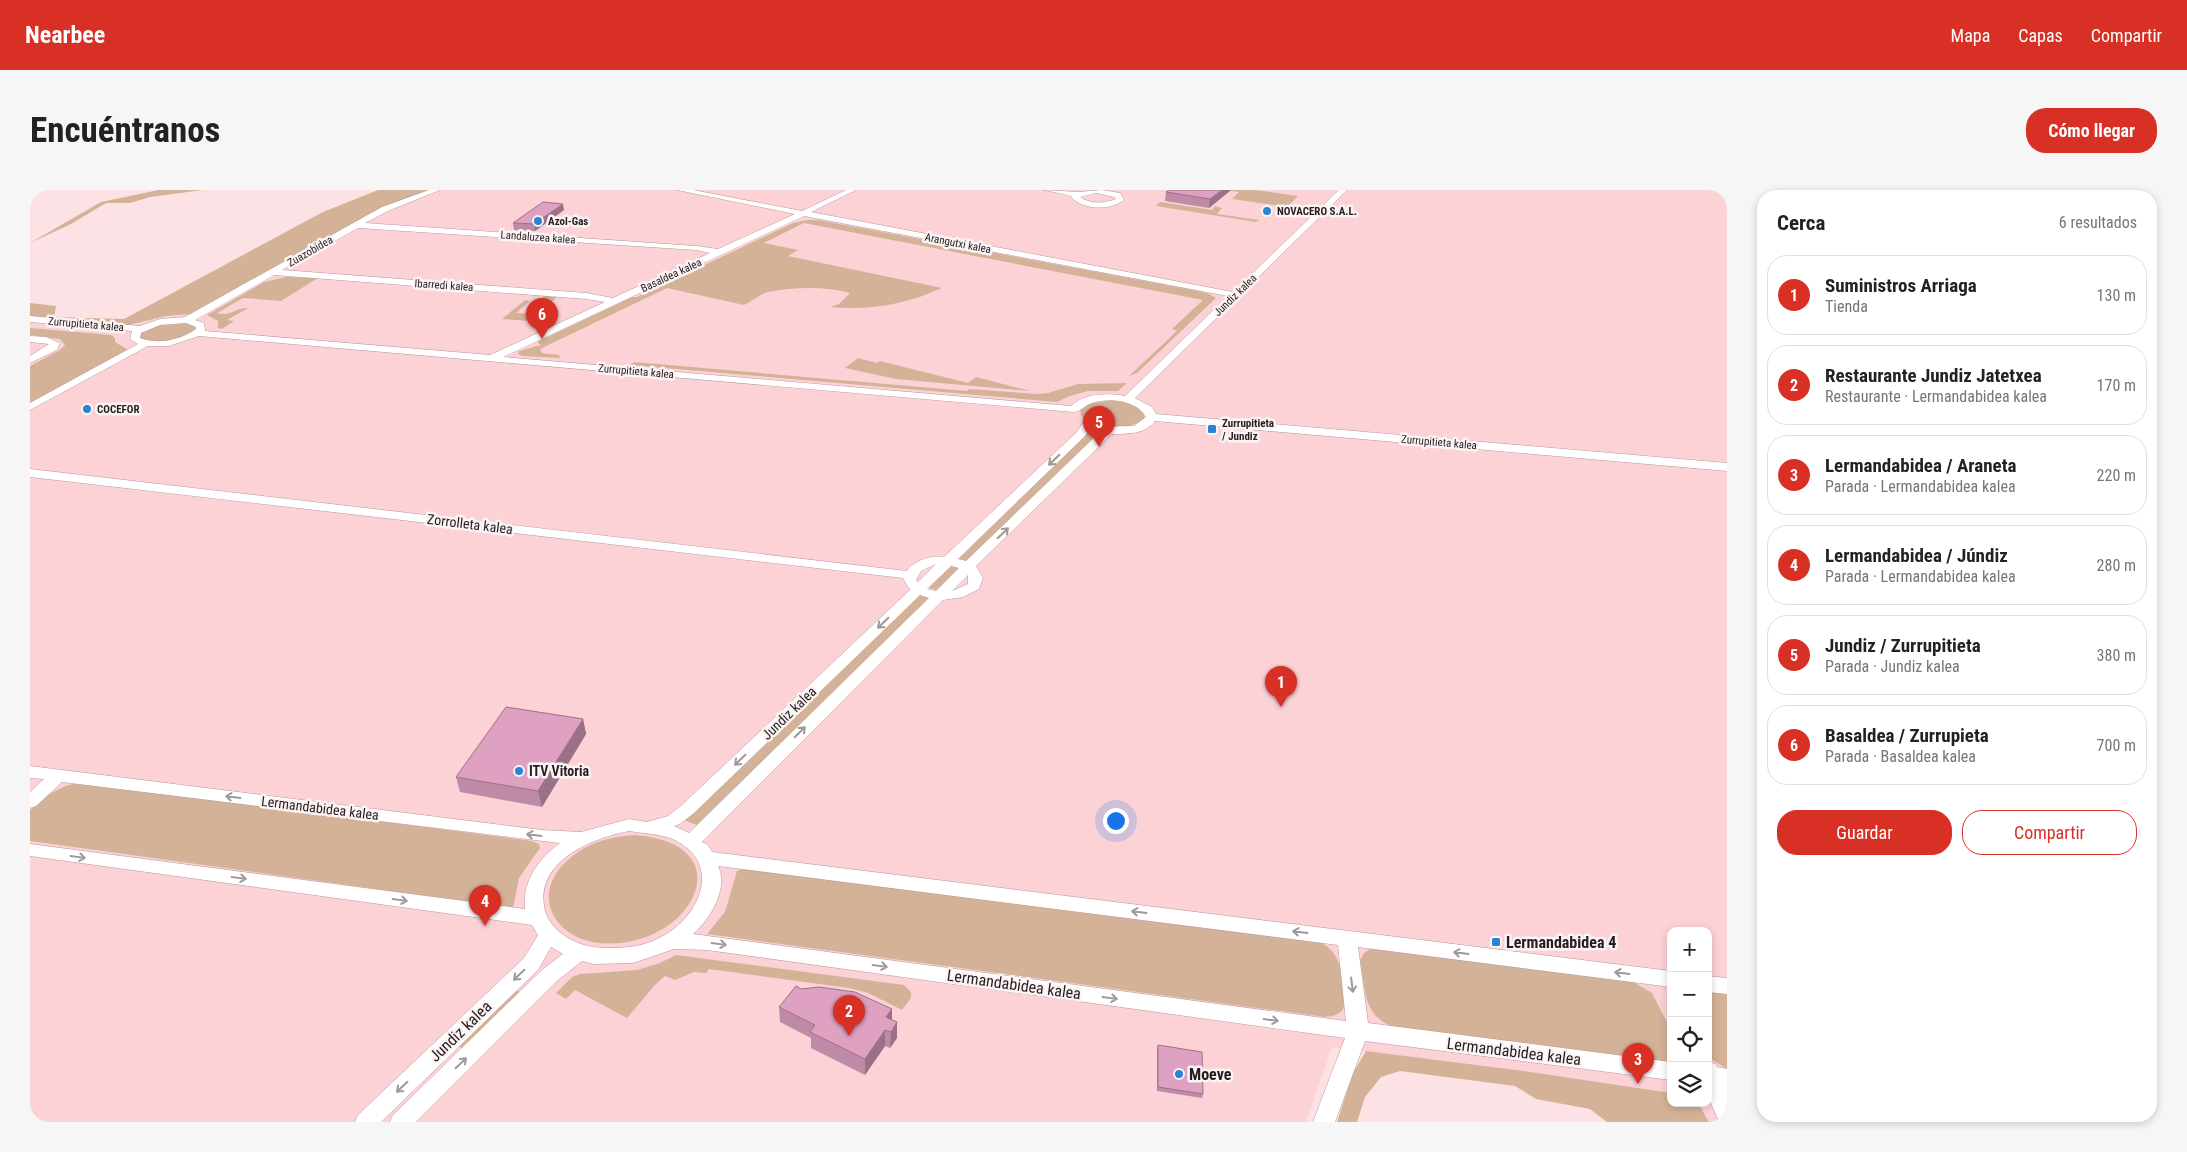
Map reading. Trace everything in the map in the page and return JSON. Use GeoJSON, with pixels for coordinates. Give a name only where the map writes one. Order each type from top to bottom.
{"type":"FeatureCollection","features":[{"type":"Feature","properties":{"kind":"street"},"geometry":{"type":"LineString","coordinates":[[30,192],[38,190]]}},
{"type":"Feature","properties":{"kind":"street","name":"Zuazobidea"},"geometry":{"type":"LineString","coordinates":[[187,320],[355,225],[388,208],[436,190]]}},
{"type":"Feature","properties":{"kind":"street","name":"Arangutxi kalea"},"geometry":{"type":"LineString","coordinates":[[681,190],[1235,295]]}},
{"type":"Feature","properties":{"kind":"street","name":"Basaldea kalea"},"geometry":{"type":"LineString","coordinates":[[490,359],[852,190]]}},
{"type":"Feature","properties":{"kind":"street"},"geometry":{"type":"LineString","coordinates":[[1048,190],[1076,194],[1104,192],[1117,195],[1120,200],[1111,204],[1094,204],[1076,199],[1076,194]]}},
{"type":"Feature","properties":{"kind":"street","name":"Jundiz kalea"},"geometry":{"type":"LineString","coordinates":[[1127,400],[1343,190]]}},
{"type":"Feature","properties":{"kind":"street","name":"Landaluzea kalea"},"geometry":{"type":"LineString","coordinates":[[355,225],[696,248],[720,252]]}},
{"type":"Feature","properties":{"kind":"street","name":"Ibarredi kalea"},"geometry":{"type":"LineString","coordinates":[[273,272],[586,296],[615,301]]}},
{"type":"Feature","properties":{"kind":"street","name":"Zurrupitieta kalea"},"geometry":{"type":"LineString","coordinates":[[30,319],[142,329]]}},
{"type":"Feature","properties":{"kind":"street"},"geometry":{"type":"LineString","coordinates":[[187,320],[201,324],[202,327],[197,333],[169,342],[146,343],[135,339],[136,332],[142,329],[163,322],[187,320]]}},
{"type":"Feature","properties":{"kind":"street","name":"Zurrupitieta kalea"},"geometry":{"type":"LineString","coordinates":[[197,333],[1074,409]]}},
{"type":"Feature","properties":{"kind":"street"},"geometry":{"type":"LineString","coordinates":[[30,339],[46,340],[55,343],[53,348],[30,360]]}},
{"type":"Feature","properties":{"kind":"street"},"geometry":{"type":"LineString","coordinates":[[30,408],[146,343]]}},
{"type":"Feature","properties":{"kind":"street"},"geometry":{"type":"LineString","coordinates":[[1094,399],[1127,400],[1148,409],[1152,417],[1150,421],[1142,427],[1127,430],[1109,430],[1087,425],[1076,417],[1074,409],[1081,403],[1094,399]]}},
{"type":"Feature","properties":{"kind":"street","name":"Zurrupitieta kalea"},"geometry":{"type":"LineString","coordinates":[[1152,417],[1727,467]]}},
{"type":"Feature","properties":{"kind":"street","name":"Jundiz kalea"},"geometry":{"type":"LineString","coordinates":[[653,826],[674,820],[688,809],[1084,432],[1087,425]]}},
{"type":"Feature","properties":{"kind":"street"},"geometry":{"type":"LineString","coordinates":[[968,567],[1109,430]]}},
{"type":"Feature","properties":{"kind":"street","name":"Zorrolleta kalea"},"geometry":{"type":"LineString","coordinates":[[30,473],[910,575]]}},
{"type":"Feature","properties":{"kind":"street"},"geometry":{"type":"LineString","coordinates":[[948,561],[968,567],[975,574],[974,586],[961,594],[938,596],[918,590],[909,580],[910,575],[916,568],[927,562],[948,561]]}},
{"type":"Feature","properties":{"kind":"street","name":"Jundiz kalea"},"geometry":{"type":"LineString","coordinates":[[692,841],[938,596]]}},
{"type":"Feature","properties":{"kind":"street","name":"Lermandabidea kalea"},"geometry":{"type":"LineString","coordinates":[[30,772],[542,836],[582,838]]}},
{"type":"Feature","properties":{"kind":"street"},"geometry":{"type":"LineString","coordinates":[[30,802],[59,775]]}},
{"type":"Feature","properties":{"kind":"street"},"geometry":{"type":"LineString","coordinates":[[30,850],[521,915],[542,927],[561,946],[578,953],[615,957],[644,952],[670,941],[687,930],[700,916],[709,901],[713,886],[712,871],[707,858],[692,841],[674,831],[653,826],[621,826],[605,829],[582,838],[562,850],[536,882],[532,901],[542,927]]}},
{"type":"Feature","properties":{"kind":"street"},"geometry":{"type":"LineString","coordinates":[[707,858],[1346,938],[1667,983]]}},
{"type":"Feature","properties":{"kind":"street","name":"Jundiz kalea"},"geometry":{"type":"LineString","coordinates":[[366,1122],[531,964],[542,927]]}},
{"type":"Feature","properties":{"kind":"street"},"geometry":{"type":"LineString","coordinates":[[1324,1122],[1358,1032],[1346,938]]}},
{"type":"Feature","properties":{"kind":"street","name":"Lermandabidea kalea"},"geometry":{"type":"LineString","coordinates":[[670,941],[707,942],[1358,1032],[1667,1071]]}},
{"type":"Feature","properties":{"kind":"street","name":"Jundiz kalea"},"geometry":{"type":"LineString","coordinates":[[401,1122],[550,975],[578,953]]}},
{"type":"Feature","properties":{"kind":"street"},"geometry":{"type":"LineString","coordinates":[[1712,984],[1727,986]]}},
{"type":"Feature","properties":{"kind":"street"},"geometry":{"type":"LineString","coordinates":[[1713,1075],[1727,1114]]}},
{"type":"Feature","properties":{"kind":"shaded area"},"geometry":{"type":"Polygon","coordinates":[[[159,190],[203,190],[150,197],[130,203],[106,203],[71,224],[30,243],[101,202],[159,190]]]}},
{"type":"Feature","properties":{"kind":"shaded area"},"geometry":{"type":"Polygon","coordinates":[[[378,190],[432,190],[405,199],[193,314],[166,316],[129,325],[30,317],[30,303],[56,306],[54,317],[124,319],[323,212],[378,190]]]}},
{"type":"Feature","properties":{"kind":"shaded area"},"geometry":{"type":"Polygon","coordinates":[[[432,190],[1727,190],[1727,1122],[1709,1122],[1700,1107],[1712,1107],[1712,927],[1667,927],[1667,1092],[1531,1072],[1332,1047],[1306,1122],[30,1122],[30,317],[129,325],[166,316],[193,314],[358,221],[432,190]]]}},
{"type":"Feature","properties":{"kind":"shaded area"},"geometry":{"type":"Polygon","coordinates":[[[1223,190],[1255,190],[1298,196],[1287,207],[1232,199],[1239,192],[1223,190]]]}},
{"type":"Feature","properties":{"kind":"shaded area"},"geometry":{"type":"Polygon","coordinates":[[[1160,202],[1212,210],[1215,206],[1222,208],[1217,214],[1259,220],[1256,222],[1156,206],[1160,202]]]}},
{"type":"Feature","properties":{"kind":"shaded area"},"geometry":{"type":"Polygon","coordinates":[[[818,220],[1198,291],[1216,298],[1137,373],[1129,376],[1177,331],[1172,329],[1203,300],[804,223],[764,243],[798,250],[788,256],[942,288],[929,294],[888,305],[845,308],[830,307],[839,304],[850,293],[830,289],[799,288],[768,292],[744,305],[667,288],[540,349],[542,353],[559,355],[560,358],[522,356],[518,354],[519,351],[541,345],[537,342],[632,297],[637,297],[793,223],[818,220]]]}},
{"type":"Feature","properties":{"kind":"shaded area"},"geometry":{"type":"Polygon","coordinates":[[[287,277],[318,278],[281,301],[243,298],[217,313],[227,314],[248,308],[227,320],[234,321],[222,329],[218,328],[218,321],[207,315],[264,282],[287,277]]]}},
{"type":"Feature","properties":{"kind":"shaded area"},"geometry":{"type":"Polygon","coordinates":[[[544,296],[557,297],[529,321],[502,319],[525,300],[530,301],[516,313],[534,314],[550,300],[541,299],[544,296]]]}},
{"type":"Feature","properties":{"kind":"shaded area"},"geometry":{"type":"Polygon","coordinates":[[[186,322],[196,326],[196,328],[191,333],[177,339],[152,342],[139,338],[141,332],[162,324],[186,322]]]}},
{"type":"Feature","properties":{"kind":"shaded area"},"geometry":{"type":"Polygon","coordinates":[[[30,328],[111,335],[115,338],[115,342],[128,350],[30,404],[30,366],[60,350],[65,345],[60,339],[30,335],[30,328]]]}},
{"type":"Feature","properties":{"kind":"shaded area"},"geometry":{"type":"Polygon","coordinates":[[[858,358],[877,363],[880,361],[968,383],[976,377],[1030,391],[896,379],[845,368],[858,358]]]}},
{"type":"Feature","properties":{"kind":"shaded area"},"geometry":{"type":"Polygon","coordinates":[[[634,362],[967,391],[969,389],[1038,394],[1078,384],[1127,383],[1118,391],[1088,391],[1057,402],[630,365],[634,362]]]}},
{"type":"Feature","properties":{"kind":"shaded area"},"geometry":{"type":"Polygon","coordinates":[[[1113,400],[1142,409],[1145,419],[1121,428],[1103,428],[1087,421],[1081,415],[1080,410],[1087,404],[1113,400]]]}},
{"type":"Feature","properties":{"kind":"shaded area"},"geometry":{"type":"Polygon","coordinates":[[[1087,434],[1096,436],[967,561],[957,558],[1087,434]]]}},
{"type":"Feature","properties":{"kind":"shaded area"},"geometry":{"type":"Polygon","coordinates":[[[950,565],[960,568],[936,590],[927,587],[950,565]]]}},
{"type":"Feature","properties":{"kind":"shaded area"},"geometry":{"type":"Polygon","coordinates":[[[919,594],[930,597],[697,825],[684,820],[919,594]]]}},
{"type":"Feature","properties":{"kind":"shaded area"},"geometry":{"type":"Polygon","coordinates":[[[81,782],[532,841],[539,844],[540,848],[519,878],[513,908],[30,841],[30,810],[53,792],[81,782]]]}},
{"type":"Feature","properties":{"kind":"shaded area"},"geometry":{"type":"Polygon","coordinates":[[[634,835],[669,842],[690,857],[697,875],[694,895],[681,915],[659,931],[632,941],[599,943],[569,933],[552,912],[549,899],[550,886],[557,873],[575,854],[590,845],[607,839],[634,835]]]}},
{"type":"Feature","properties":{"kind":"shaded area"},"geometry":{"type":"Polygon","coordinates":[[[746,868],[1320,942],[1334,953],[1338,960],[1345,1003],[1338,1014],[1325,1017],[707,934],[725,912],[737,871],[746,868]]]}},
{"type":"Feature","properties":{"kind":"shaded area"},"geometry":{"type":"Polygon","coordinates":[[[1370,949],[1383,949],[1630,980],[1652,993],[1667,1022],[1667,1062],[1662,1063],[1394,1027],[1376,1016],[1367,1000],[1360,960],[1364,953],[1370,949]]]}},
{"type":"Feature","properties":{"kind":"shaded area"},"geometry":{"type":"Polygon","coordinates":[[[676,955],[904,985],[911,992],[911,998],[902,1010],[868,993],[849,988],[709,969],[706,973],[694,972],[675,980],[665,976],[627,1018],[575,990],[566,999],[556,993],[572,977],[580,974],[637,970],[660,963],[676,955]]]}},
{"type":"Feature","properties":{"kind":"shaded area"},"geometry":{"type":"Polygon","coordinates":[[[516,989],[521,994],[464,1051],[459,1046],[516,989]]]}},
{"type":"Feature","properties":{"kind":"shaded area"},"geometry":{"type":"Polygon","coordinates":[[[1712,990],[1727,992],[1727,1069],[1712,1060],[1712,990]]]}},
{"type":"Feature","properties":{"kind":"shaded area"},"geometry":{"type":"Polygon","coordinates":[[[1366,1051],[1531,1072],[1667,1092],[1667,1107],[1700,1107],[1709,1122],[1607,1122],[1590,1109],[1536,1099],[1515,1086],[1400,1071],[1381,1077],[1365,1097],[1357,1122],[1337,1122],[1353,1073],[1366,1051]]]}},
{"type":"Feature","properties":{"kind":"building"},"geometry":{"type":"Polygon","coordinates":[[[1169,190],[1222,190],[1210,199],[1166,192],[1169,190]]]}},
{"type":"Feature","properties":{"kind":"building"},"geometry":{"type":"Polygon","coordinates":[[[543,202],[563,204],[534,224],[513,223],[543,202]]]}},
{"type":"Feature","properties":{"kind":"building","name":"ITV Vitoria"},"geometry":{"type":"Polygon","coordinates":[[[506,707],[583,719],[538,791],[456,777],[506,707]]]}},
{"type":"Feature","properties":{"kind":"building"},"geometry":{"type":"Polygon","coordinates":[[[796,986],[801,989],[819,987],[855,992],[892,1009],[886,1017],[897,1022],[891,1032],[885,1030],[865,1059],[810,1032],[815,1025],[779,1007],[796,986]]]}},
{"type":"Feature","properties":{"kind":"building","name":"Moeve"},"geometry":{"type":"Polygon","coordinates":[[[1158,1045],[1202,1052],[1203,1094],[1158,1087],[1158,1045]]]}},
{"type":"Feature","properties":{"kind":"place","name":"NOVACERO S.A.L."},"geometry":{"type":"Point","coordinates":[1267,211]}},
{"type":"Feature","properties":{"kind":"place","name":"Azol-Gas"},"geometry":{"type":"Point","coordinates":[538,221]}},
{"type":"Feature","properties":{"kind":"place","name":"Basaldea / Zurrupieta"},"geometry":{"type":"Point","coordinates":[542,339]}},
{"type":"Feature","properties":{"kind":"place","name":"COCEFOR"},"geometry":{"type":"Point","coordinates":[87,409]}},
{"type":"Feature","properties":{"kind":"place","name":"Zurrupitieta / Jundiz"},"geometry":{"type":"Point","coordinates":[1212,429]}},
{"type":"Feature","properties":{"kind":"place","name":"Jundiz / Zurrupitieta"},"geometry":{"type":"Point","coordinates":[1099,447]}},
{"type":"Feature","properties":{"kind":"place","name":"Suministros Arriaga"},"geometry":{"type":"Point","coordinates":[1281,707]}},
{"type":"Feature","properties":{"kind":"place","name":"ITV Vitoria"},"geometry":{"type":"Point","coordinates":[519,771]}},
{"type":"Feature","properties":{"kind":"place","name":"Lermandabidea / Júndiz"},"geometry":{"type":"Point","coordinates":[485,926]}},
{"type":"Feature","properties":{"kind":"place","name":"Lermandabidea 4"},"geometry":{"type":"Point","coordinates":[1496,942]}},
{"type":"Feature","properties":{"kind":"place","name":"Restaurante Jundiz Jatetxea"},"geometry":{"type":"Point","coordinates":[849,1036]}},
{"type":"Feature","properties":{"kind":"place","name":"Moeve"},"geometry":{"type":"Point","coordinates":[1179,1074]}},
{"type":"Feature","properties":{"kind":"place","name":"Lermandabidea / Araneta"},"geometry":{"type":"Point","coordinates":[1638,1084]}}]}
